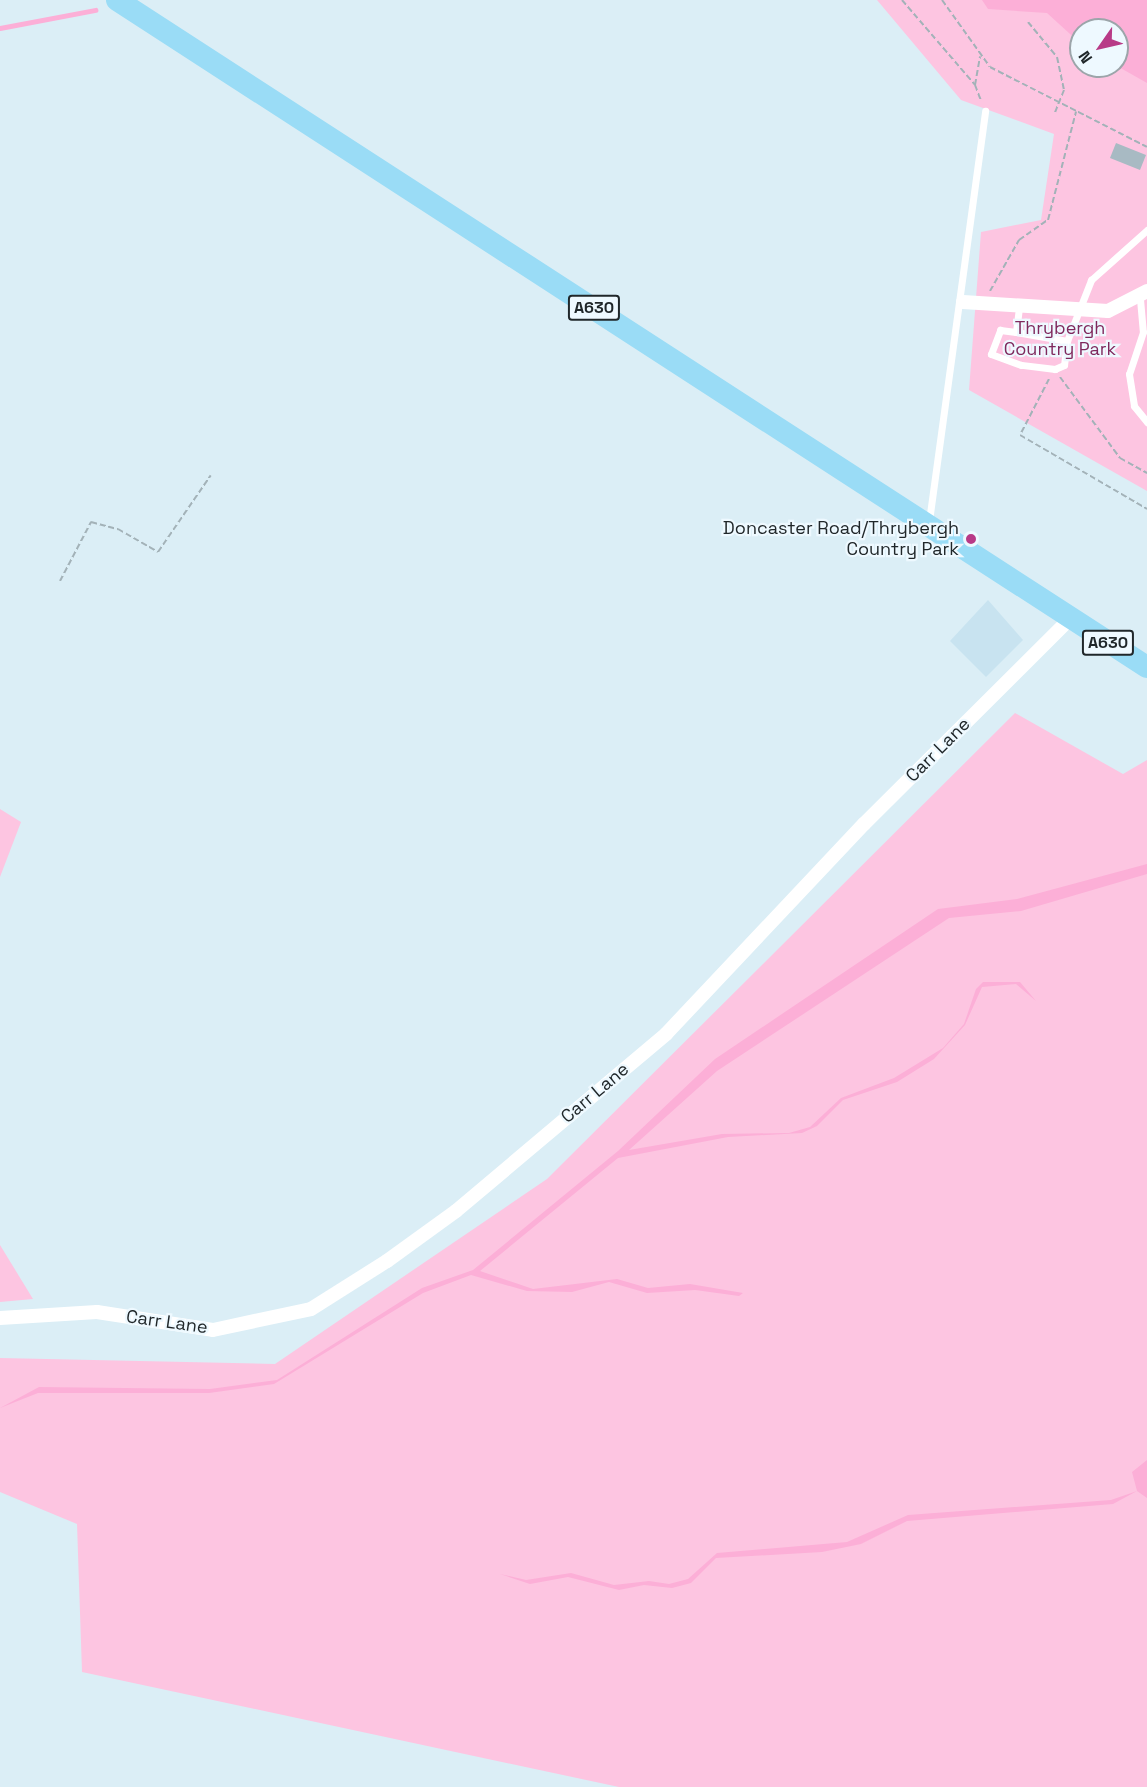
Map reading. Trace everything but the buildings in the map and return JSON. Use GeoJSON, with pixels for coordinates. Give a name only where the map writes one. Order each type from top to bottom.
{"type":"FeatureCollection","features":[{"type":"Feature","properties":{"kind":"main road","name":"A630"},"geometry":{"type":"LineString","coordinates":[[117,0],[928,528],[1147,667]]}},
{"type":"Feature","properties":{"kind":"street"},"geometry":{"type":"LineString","coordinates":[[963,302],[1077,311],[1108,311],[1143,295]]}},
{"type":"Feature","properties":{"kind":"street","name":"Carr Lane"},"geometry":{"type":"LineString","coordinates":[[0,1318],[97,1312],[213,1330],[311,1309],[387,1261],[456,1211],[666,1034],[864,824],[1070,619]]}},
{"type":"Feature","properties":{"kind":"lane"},"geometry":{"type":"LineString","coordinates":[[928,528],[963,302],[985,111]]}},
{"type":"Feature","properties":{"kind":"lane"},"geometry":{"type":"LineString","coordinates":[[1067,341],[1000,330],[994,335],[991,354],[997,360],[1055,369],[1064,365],[1067,341],[1091,280],[1147,230]]}},
{"type":"Feature","properties":{"kind":"lane"},"geometry":{"type":"LineString","coordinates":[[1143,295],[1145,332],[1129,374],[1134,406],[1147,422]]}},
{"type":"Feature","properties":{"kind":"lane"},"geometry":{"type":"LineString","coordinates":[[1016,332],[1019,306]]}},
{"type":"Feature","properties":{"kind":"path"},"geometry":{"type":"LineString","coordinates":[[902,0],[975,85],[985,111]]}},
{"type":"Feature","properties":{"kind":"path"},"geometry":{"type":"LineString","coordinates":[[942,0],[980,56],[1076,112],[1147,147]]}},
{"type":"Feature","properties":{"kind":"path"},"geometry":{"type":"LineString","coordinates":[[1028,22],[1057,57],[1064,90],[1055,112]]}},
{"type":"Feature","properties":{"kind":"path"},"geometry":{"type":"LineString","coordinates":[[975,85],[980,56]]}},
{"type":"Feature","properties":{"kind":"path"},"geometry":{"type":"LineString","coordinates":[[989,304],[990,285],[1019,240],[1048,220],[1076,112]]}},
{"type":"Feature","properties":{"kind":"path"},"geometry":{"type":"LineString","coordinates":[[1147,473],[1120,458],[1055,369],[1020,435],[1147,509]]}},
{"type":"Feature","properties":{"kind":"path"},"geometry":{"type":"LineString","coordinates":[[60,581],[91,522],[118,529],[158,552],[211,475]]}},
{"type":"Feature","properties":{"kind":"shaded area"},"geometry":{"type":"Polygon","coordinates":[[[982,0],[1147,0],[1147,83],[1129,73],[1129,18],[1069,18],[1069,33],[1047,13],[988,9],[982,0]]]}},
{"type":"Feature","properties":{"kind":"shaded area"},"geometry":{"type":"Polygon","coordinates":[[[988,600],[1023,640],[986,677],[950,641],[988,600]]]}},
{"type":"Feature","properties":{"kind":"shaded area"},"geometry":{"type":"Polygon","coordinates":[[[1147,864],[1147,874],[1021,911],[949,918],[717,1071],[629,1150],[722,1134],[789,1133],[810,1127],[841,1098],[894,1078],[943,1048],[964,1024],[976,989],[983,982],[1020,982],[1036,1001],[1016,984],[982,987],[965,1025],[934,1059],[897,1082],[843,1100],[817,1126],[802,1133],[728,1137],[618,1158],[480,1271],[533,1289],[617,1279],[648,1288],[690,1284],[743,1293],[739,1296],[695,1290],[647,1293],[609,1282],[572,1292],[527,1291],[471,1275],[423,1293],[274,1384],[209,1393],[38,1393],[0,1408],[39,1387],[210,1389],[277,1380],[422,1288],[473,1270],[618,1151],[715,1059],[938,909],[1017,899],[1147,864]]]}},
{"type":"Feature","properties":{"kind":"shaded area"},"geometry":{"type":"Polygon","coordinates":[[[1147,1460],[1147,1498],[1137,1491],[1132,1472],[1147,1460]]]}},
{"type":"Feature","properties":{"kind":"shaded area"},"geometry":{"type":"Polygon","coordinates":[[[1137,1491],[1113,1504],[907,1521],[861,1544],[822,1552],[716,1558],[691,1583],[672,1588],[644,1585],[619,1590],[568,1577],[530,1584],[500,1574],[526,1580],[571,1573],[614,1585],[649,1581],[669,1584],[688,1579],[717,1553],[847,1542],[908,1515],[1111,1500],[1137,1491]]]}},
{"type":"Feature","properties":{"kind":"green space","name":"Thrybergh Country Park"},"geometry":{"type":"Polygon","coordinates":[[[877,0],[1147,0],[1147,491],[969,390],[981,232],[1041,220],[1054,134],[961,100],[877,0]]]}},
{"type":"Feature","properties":{"kind":"green space"},"geometry":{"type":"Polygon","coordinates":[[[1015,713],[1123,774],[1147,760],[1147,1787],[619,1787],[82,1672],[77,1524],[0,1492],[0,1358],[275,1364],[547,1179],[1015,713]]]}},
{"type":"Feature","properties":{"kind":"green space"},"geometry":{"type":"Polygon","coordinates":[[[0,809],[21,822],[0,877],[0,809]]]}},
{"type":"Feature","properties":{"kind":"green space"},"geometry":{"type":"Polygon","coordinates":[[[0,1245],[33,1299],[0,1302],[0,1245]]]}},
{"type":"Feature","properties":{"kind":"waterway"},"geometry":{"type":"LineString","coordinates":[[0,28],[95,10]]}},
{"type":"Feature","properties":{"kind":"place","name":"Doncaster Road/Thrybergh Country Park"},"geometry":{"type":"Point","coordinates":[971,539]}}]}
